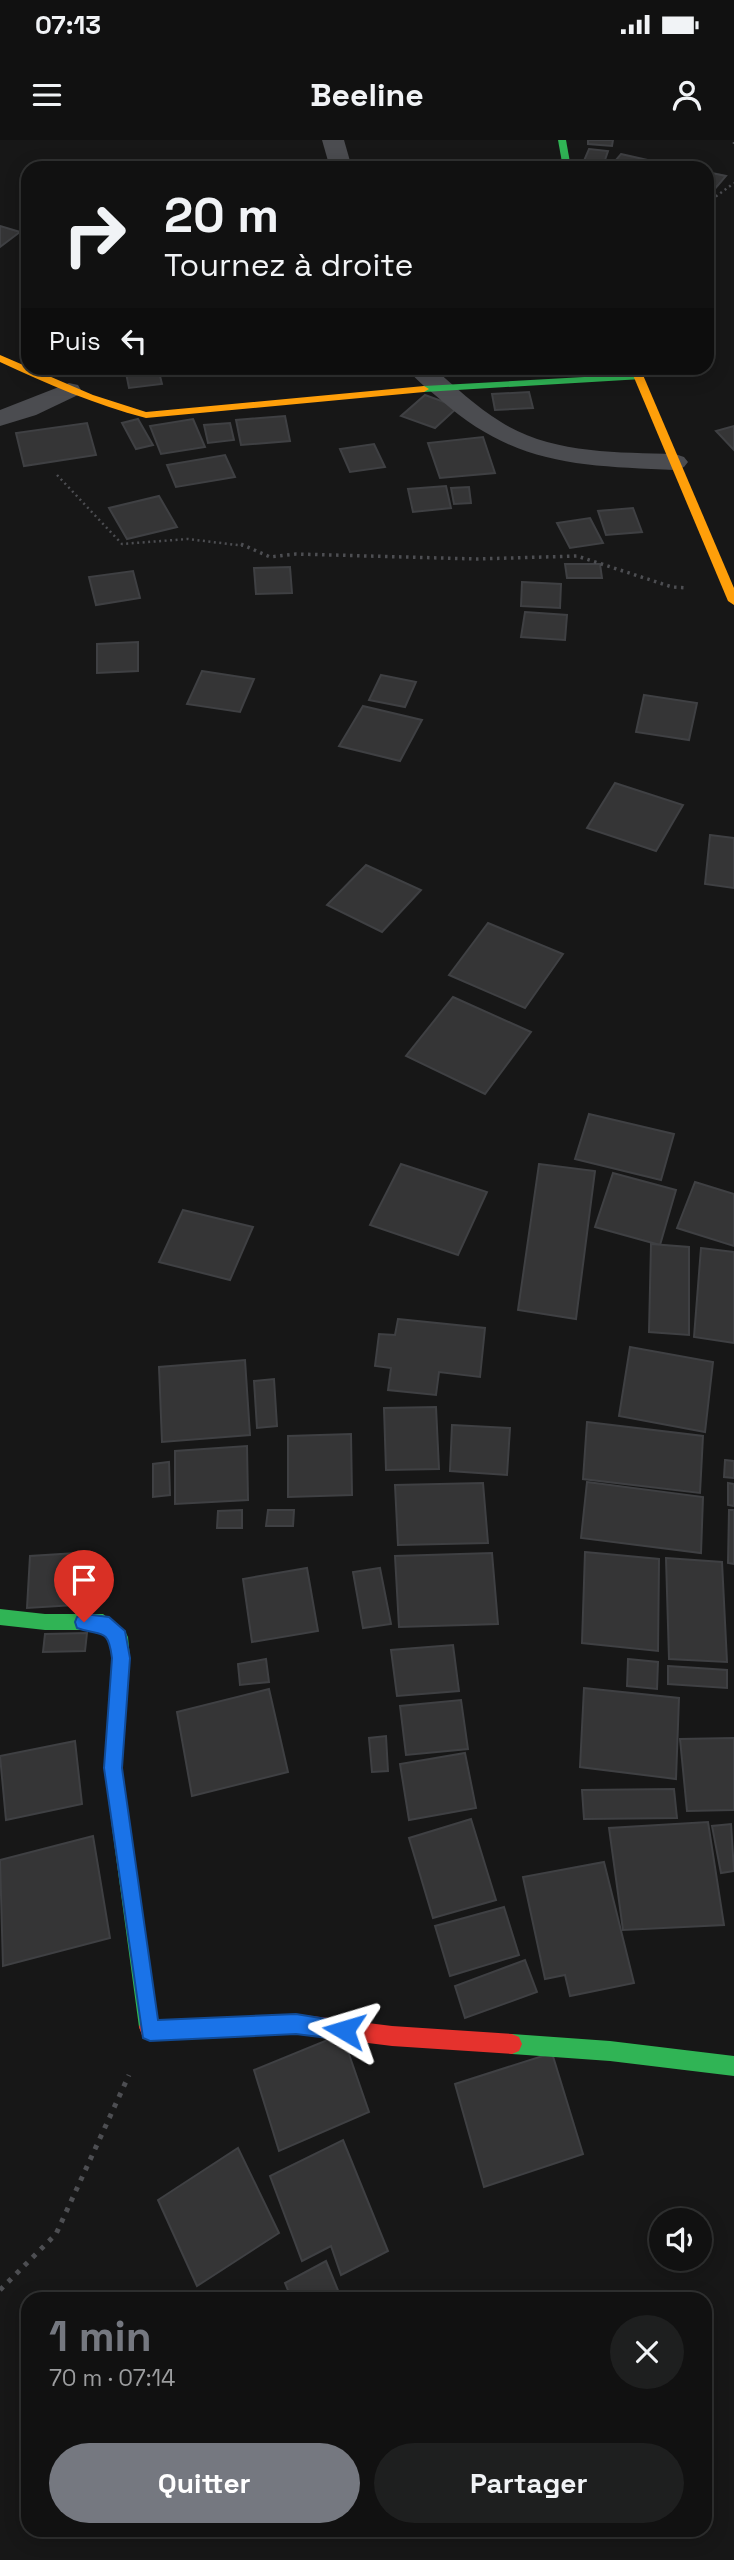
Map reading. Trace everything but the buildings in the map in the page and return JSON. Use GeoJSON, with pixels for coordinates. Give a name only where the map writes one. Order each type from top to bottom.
{"type":"FeatureCollection","features":[{"type":"Feature","properties":{"kind":"street"},"geometry":{"type":"LineString","coordinates":[[333,140],[339,161]]}},
{"type":"Feature","properties":{"kind":"street"},"geometry":{"type":"LineString","coordinates":[[562,140],[566,161]]}},
{"type":"Feature","properties":{"kind":"street"},"geometry":{"type":"LineString","coordinates":[[0,358],[21,368]]}},
{"type":"Feature","properties":{"kind":"street"},"geometry":{"type":"LineString","coordinates":[[37,375],[69,390],[146,415],[597,375]]}},
{"type":"Feature","properties":{"kind":"street"},"geometry":{"type":"LineString","coordinates":[[427,375],[498,432],[533,446],[594,457],[675,462]]}},
{"type":"Feature","properties":{"kind":"street"},"geometry":{"type":"LineString","coordinates":[[637,375],[732,596]]}},
{"type":"Feature","properties":{"kind":"street"},"geometry":{"type":"LineString","coordinates":[[0,418],[27,410],[69,390]]}},
{"type":"Feature","properties":{"kind":"street"},"geometry":{"type":"LineString","coordinates":[[0,1616],[45,1622],[103,1622],[119,1637],[121,1658],[113,1768],[150,2031],[296,2024],[392,2036],[610,2051],[734,2066]]}},
{"type":"Feature","properties":{"kind":"path"},"geometry":{"type":"LineString","coordinates":[[714,198],[734,183]]}},
{"type":"Feature","properties":{"kind":"path"},"geometry":{"type":"LineString","coordinates":[[57,475],[77,493],[122,544],[188,540],[239,543],[270,556],[296,554],[477,559],[577,556],[672,587],[732,596]]}},
{"type":"Feature","properties":{"kind":"path"},"geometry":{"type":"LineString","coordinates":[[0,2290],[56,2234],[150,2031]]}},
{"type":"Feature","properties":{"kind":"traffic: fast"},"geometry":{"type":"LineString","coordinates":[[562,140],[566,161]]}},
{"type":"Feature","properties":{"kind":"traffic: fast"},"geometry":{"type":"LineString","coordinates":[[424,389],[638,377]]}},
{"type":"Feature","properties":{"kind":"traffic: fast"},"geometry":{"type":"LineString","coordinates":[[0,1617],[45,1622],[103,1622],[119,1637],[121,1658],[113,1768],[149,2027]]}},
{"type":"Feature","properties":{"kind":"traffic: fast"},"geometry":{"type":"LineString","coordinates":[[512,2044],[610,2051],[734,2066]]}},
{"type":"Feature","properties":{"kind":"traffic: slow"},"geometry":{"type":"LineString","coordinates":[[0,358],[21,368]]}},
{"type":"Feature","properties":{"kind":"traffic: slow"},"geometry":{"type":"LineString","coordinates":[[37,375],[90,397],[146,415],[424,389]]}},
{"type":"Feature","properties":{"kind":"traffic: slow"},"geometry":{"type":"LineString","coordinates":[[638,375],[734,601]]}},
{"type":"Feature","properties":{"kind":"traffic: jam"},"geometry":{"type":"LineString","coordinates":[[149,2027],[150,2031],[296,2024],[392,2036],[512,2044]]}},
{"type":"Feature","properties":{"kind":"route"},"geometry":{"type":"LineString","coordinates":[[84,1622],[103,1622],[119,1637],[121,1658],[113,1768],[150,2031],[296,2024],[344,2030]]}}]}
